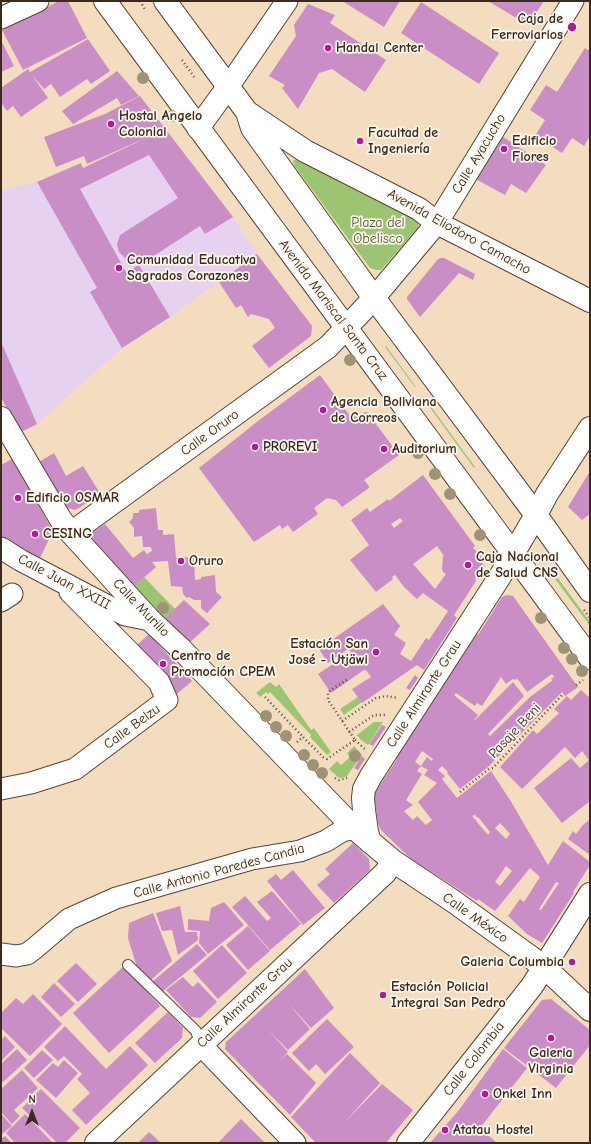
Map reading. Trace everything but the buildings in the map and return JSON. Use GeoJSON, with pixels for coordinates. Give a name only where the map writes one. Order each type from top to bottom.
{"type":"FeatureCollection","features":[{"type":"Feature","properties":{"kind":"main road","name":"Avenida Mariscal Santa Cruz"},"geometry":{"type":"LineString","coordinates":[[105,1],[590,658]]}},
{"type":"Feature","properties":{"kind":"main road"},"geometry":{"type":"LineString","coordinates":[[165,1],[247,112],[252,128],[374,298],[536,515],[590,591]]}},
{"type":"Feature","properties":{"kind":"main road"},"geometry":{"type":"LineString","coordinates":[[198,128],[228,87]]}},
{"type":"Feature","properties":{"kind":"main road","name":"Avenida Eliodoro Camacho"},"geometry":{"type":"LineString","coordinates":[[247,112],[305,151],[419,209],[437,224],[590,301]]}},
{"type":"Feature","properties":{"kind":"main road","name":"Calle Oruro"},"geometry":{"type":"LineString","coordinates":[[71,533],[328,347],[374,298]]}},
{"type":"Feature","properties":{"kind":"main road","name":"Calle Murillo"},"geometry":{"type":"LineString","coordinates":[[1,418],[61,520],[71,533],[150,620],[354,828],[393,862]]}},
{"type":"Feature","properties":{"kind":"main road","name":"Calle Almirante Grau"},"geometry":{"type":"LineString","coordinates":[[370,842],[364,810],[364,789],[370,776],[499,578],[547,494],[590,428]]}},
{"type":"Feature","properties":{"kind":"main road","name":"Calle Almirante Grau"},"geometry":{"type":"LineString","coordinates":[[96,1143],[385,873],[393,862]]}},
{"type":"Feature","properties":{"kind":"main road","name":"Calle México"},"geometry":{"type":"LineString","coordinates":[[393,862],[453,901],[544,967],[590,1010]]}},
{"type":"Feature","properties":{"kind":"main road","name":"Calle Colombia"},"geometry":{"type":"LineString","coordinates":[[408,1143],[532,986],[590,894]]}},
{"type":"Feature","properties":{"kind":"street"},"geometry":{"type":"LineString","coordinates":[[1,18],[38,1]]}},
{"type":"Feature","properties":{"kind":"street"},"geometry":{"type":"LineString","coordinates":[[228,87],[287,1]]}},
{"type":"Feature","properties":{"kind":"street","name":"Calle Ayacucho"},"geometry":{"type":"LineString","coordinates":[[374,298],[437,224],[573,1]]}},
{"type":"Feature","properties":{"kind":"street","name":"Calle Juan XXIII"},"geometry":{"type":"LineString","coordinates":[[1,548],[20,560],[125,616],[150,620]]}},
{"type":"Feature","properties":{"kind":"street","name":"Calle Belzu"},"geometry":{"type":"LineString","coordinates":[[1,789],[31,783],[75,769],[167,700],[159,682],[70,592],[72,588]]}},
{"type":"Feature","properties":{"kind":"street","name":"Calle Antonio Paredes Candia"},"geometry":{"type":"LineString","coordinates":[[1,954],[16,956],[27,954],[69,919],[116,898],[252,860],[300,851],[326,841],[342,831],[354,828]]}},
{"type":"Feature","properties":{"kind":"street"},"geometry":{"type":"LineString","coordinates":[[201,1045],[295,1143]]}},
{"type":"Feature","properties":{"kind":"lane"},"geometry":{"type":"LineString","coordinates":[[128,965],[196,1031],[201,1045]]}},
{"type":"Feature","properties":{"kind":"path"},"geometry":{"type":"LineString","coordinates":[[348,679],[328,692],[328,700],[355,740],[371,754]]}},
{"type":"Feature","properties":{"kind":"path"},"geometry":{"type":"LineString","coordinates":[[576,685],[583,680]]}},
{"type":"Feature","properties":{"kind":"path","name":"Pasaje Beni"},"geometry":{"type":"LineString","coordinates":[[460,792],[489,769],[493,768],[563,694]]}},
{"type":"Feature","properties":{"kind":"path"},"geometry":{"type":"LineString","coordinates":[[342,721],[376,698],[386,696],[399,698]]}},
{"type":"Feature","properties":{"kind":"path"},"geometry":{"type":"LineString","coordinates":[[265,697],[304,738],[323,757],[327,759],[355,740]]}},
{"type":"Feature","properties":{"kind":"path"},"geometry":{"type":"LineString","coordinates":[[349,732],[374,715],[393,714]]}},
{"type":"Feature","properties":{"kind":"path"},"geometry":{"type":"LineString","coordinates":[[335,778],[344,780],[352,774]]}},
{"type":"Feature","properties":{"kind":"shaded area","name":"Comunidad Educativa Sagrados Corazones"},"geometry":{"type":"Polygon","coordinates":[[[165,129],[233,217],[257,254],[170,317],[122,348],[37,424],[19,433],[1,397],[1,190],[37,182],[81,163],[83,168],[165,129]]]}},
{"type":"Feature","properties":{"kind":"green space","name":"Plaza del Obelisco"},"geometry":{"type":"Polygon","coordinates":[[[297,158],[413,216],[419,222],[418,228],[381,270],[370,268],[294,165],[293,161],[297,158]]]}},
{"type":"Feature","properties":{"kind":"green space"},"geometry":{"type":"Polygon","coordinates":[[[386,346],[416,387],[385,347],[386,346]]]}},
{"type":"Feature","properties":{"kind":"green space"},"geometry":{"type":"Polygon","coordinates":[[[424,397],[475,467],[474,468],[423,398],[424,397]]]}},
{"type":"Feature","properties":{"kind":"green space"},"geometry":{"type":"Polygon","coordinates":[[[549,566],[590,622],[590,626],[547,568],[549,566]]]}},
{"type":"Feature","properties":{"kind":"green space"},"geometry":{"type":"Polygon","coordinates":[[[144,577],[175,609],[165,618],[134,586],[144,577]]]}},
{"type":"Feature","properties":{"kind":"green space"},"geometry":{"type":"Polygon","coordinates":[[[270,682],[276,687],[279,684],[311,730],[314,728],[331,752],[327,755],[310,737],[311,735],[270,692],[268,694],[266,692],[260,697],[256,693],[270,682]]]}},
{"type":"Feature","properties":{"kind":"green space"},"geometry":{"type":"Polygon","coordinates":[[[358,697],[362,702],[344,715],[340,709],[358,697]]]}},
{"type":"Feature","properties":{"kind":"green space"},"geometry":{"type":"Polygon","coordinates":[[[374,722],[383,722],[368,745],[357,735],[374,722]]]}},
{"type":"Feature","properties":{"kind":"green space"},"geometry":{"type":"Polygon","coordinates":[[[354,746],[362,755],[346,777],[339,778],[329,769],[337,761],[341,765],[350,757],[347,753],[354,746]]]}},
{"type":"Feature","properties":{"kind":"place","name":"Caja de Ferroviarios"},"geometry":{"type":"Point","coordinates":[572,27]}},
{"type":"Feature","properties":{"kind":"place","name":"Handal Center"},"geometry":{"type":"Point","coordinates":[328,48]}},
{"type":"Feature","properties":{"kind":"place","name":"Hostal Angelo Colonial"},"geometry":{"type":"Point","coordinates":[111,124]}},
{"type":"Feature","properties":{"kind":"place","name":"Facultad de Ingeniería"},"geometry":{"type":"Point","coordinates":[360,141]}},
{"type":"Feature","properties":{"kind":"place","name":"Edificio Flores"},"geometry":{"type":"Point","coordinates":[504,149]}},
{"type":"Feature","properties":{"kind":"place","name":"Comunidad Educativa Sagrados Corazones"},"geometry":{"type":"Point","coordinates":[119,268]}},
{"type":"Feature","properties":{"kind":"place","name":"Agencia Boliviana de Correos"},"geometry":{"type":"Point","coordinates":[323,410]}},
{"type":"Feature","properties":{"kind":"place","name":"PROREVI"},"geometry":{"type":"Point","coordinates":[255,447]}},
{"type":"Feature","properties":{"kind":"place","name":"Auditorium"},"geometry":{"type":"Point","coordinates":[384,449]}},
{"type":"Feature","properties":{"kind":"place","name":"Edificio OSMAR"},"geometry":{"type":"Point","coordinates":[18,498]}},
{"type":"Feature","properties":{"kind":"place","name":"CESING"},"geometry":{"type":"Point","coordinates":[35,534]}},
{"type":"Feature","properties":{"kind":"place","name":"Oruro"},"geometry":{"type":"Point","coordinates":[181,561]}},
{"type":"Feature","properties":{"kind":"place","name":"Caja Nacional de Salud CNS"},"geometry":{"type":"Point","coordinates":[468,565]}},
{"type":"Feature","properties":{"kind":"place","name":"Estación San José - Utjäwi"},"geometry":{"type":"Point","coordinates":[376,652]}},
{"type":"Feature","properties":{"kind":"place","name":"Centro de Promoción CPEM"},"geometry":{"type":"Point","coordinates":[163,664]}},
{"type":"Feature","properties":{"kind":"place","name":"Galeria Columbia"},"geometry":{"type":"Point","coordinates":[572,962]}},
{"type":"Feature","properties":{"kind":"place","name":"Estación Policial Integral San Pedro"},"geometry":{"type":"Point","coordinates":[383,995]}},
{"type":"Feature","properties":{"kind":"place","name":"Galeria Virginia"},"geometry":{"type":"Point","coordinates":[551,1038]}},
{"type":"Feature","properties":{"kind":"place","name":"Onkel Inn"},"geometry":{"type":"Point","coordinates":[485,1094]}},
{"type":"Feature","properties":{"kind":"place","name":"Atatau Hostel"},"geometry":{"type":"Point","coordinates":[445,1130]}}]}
